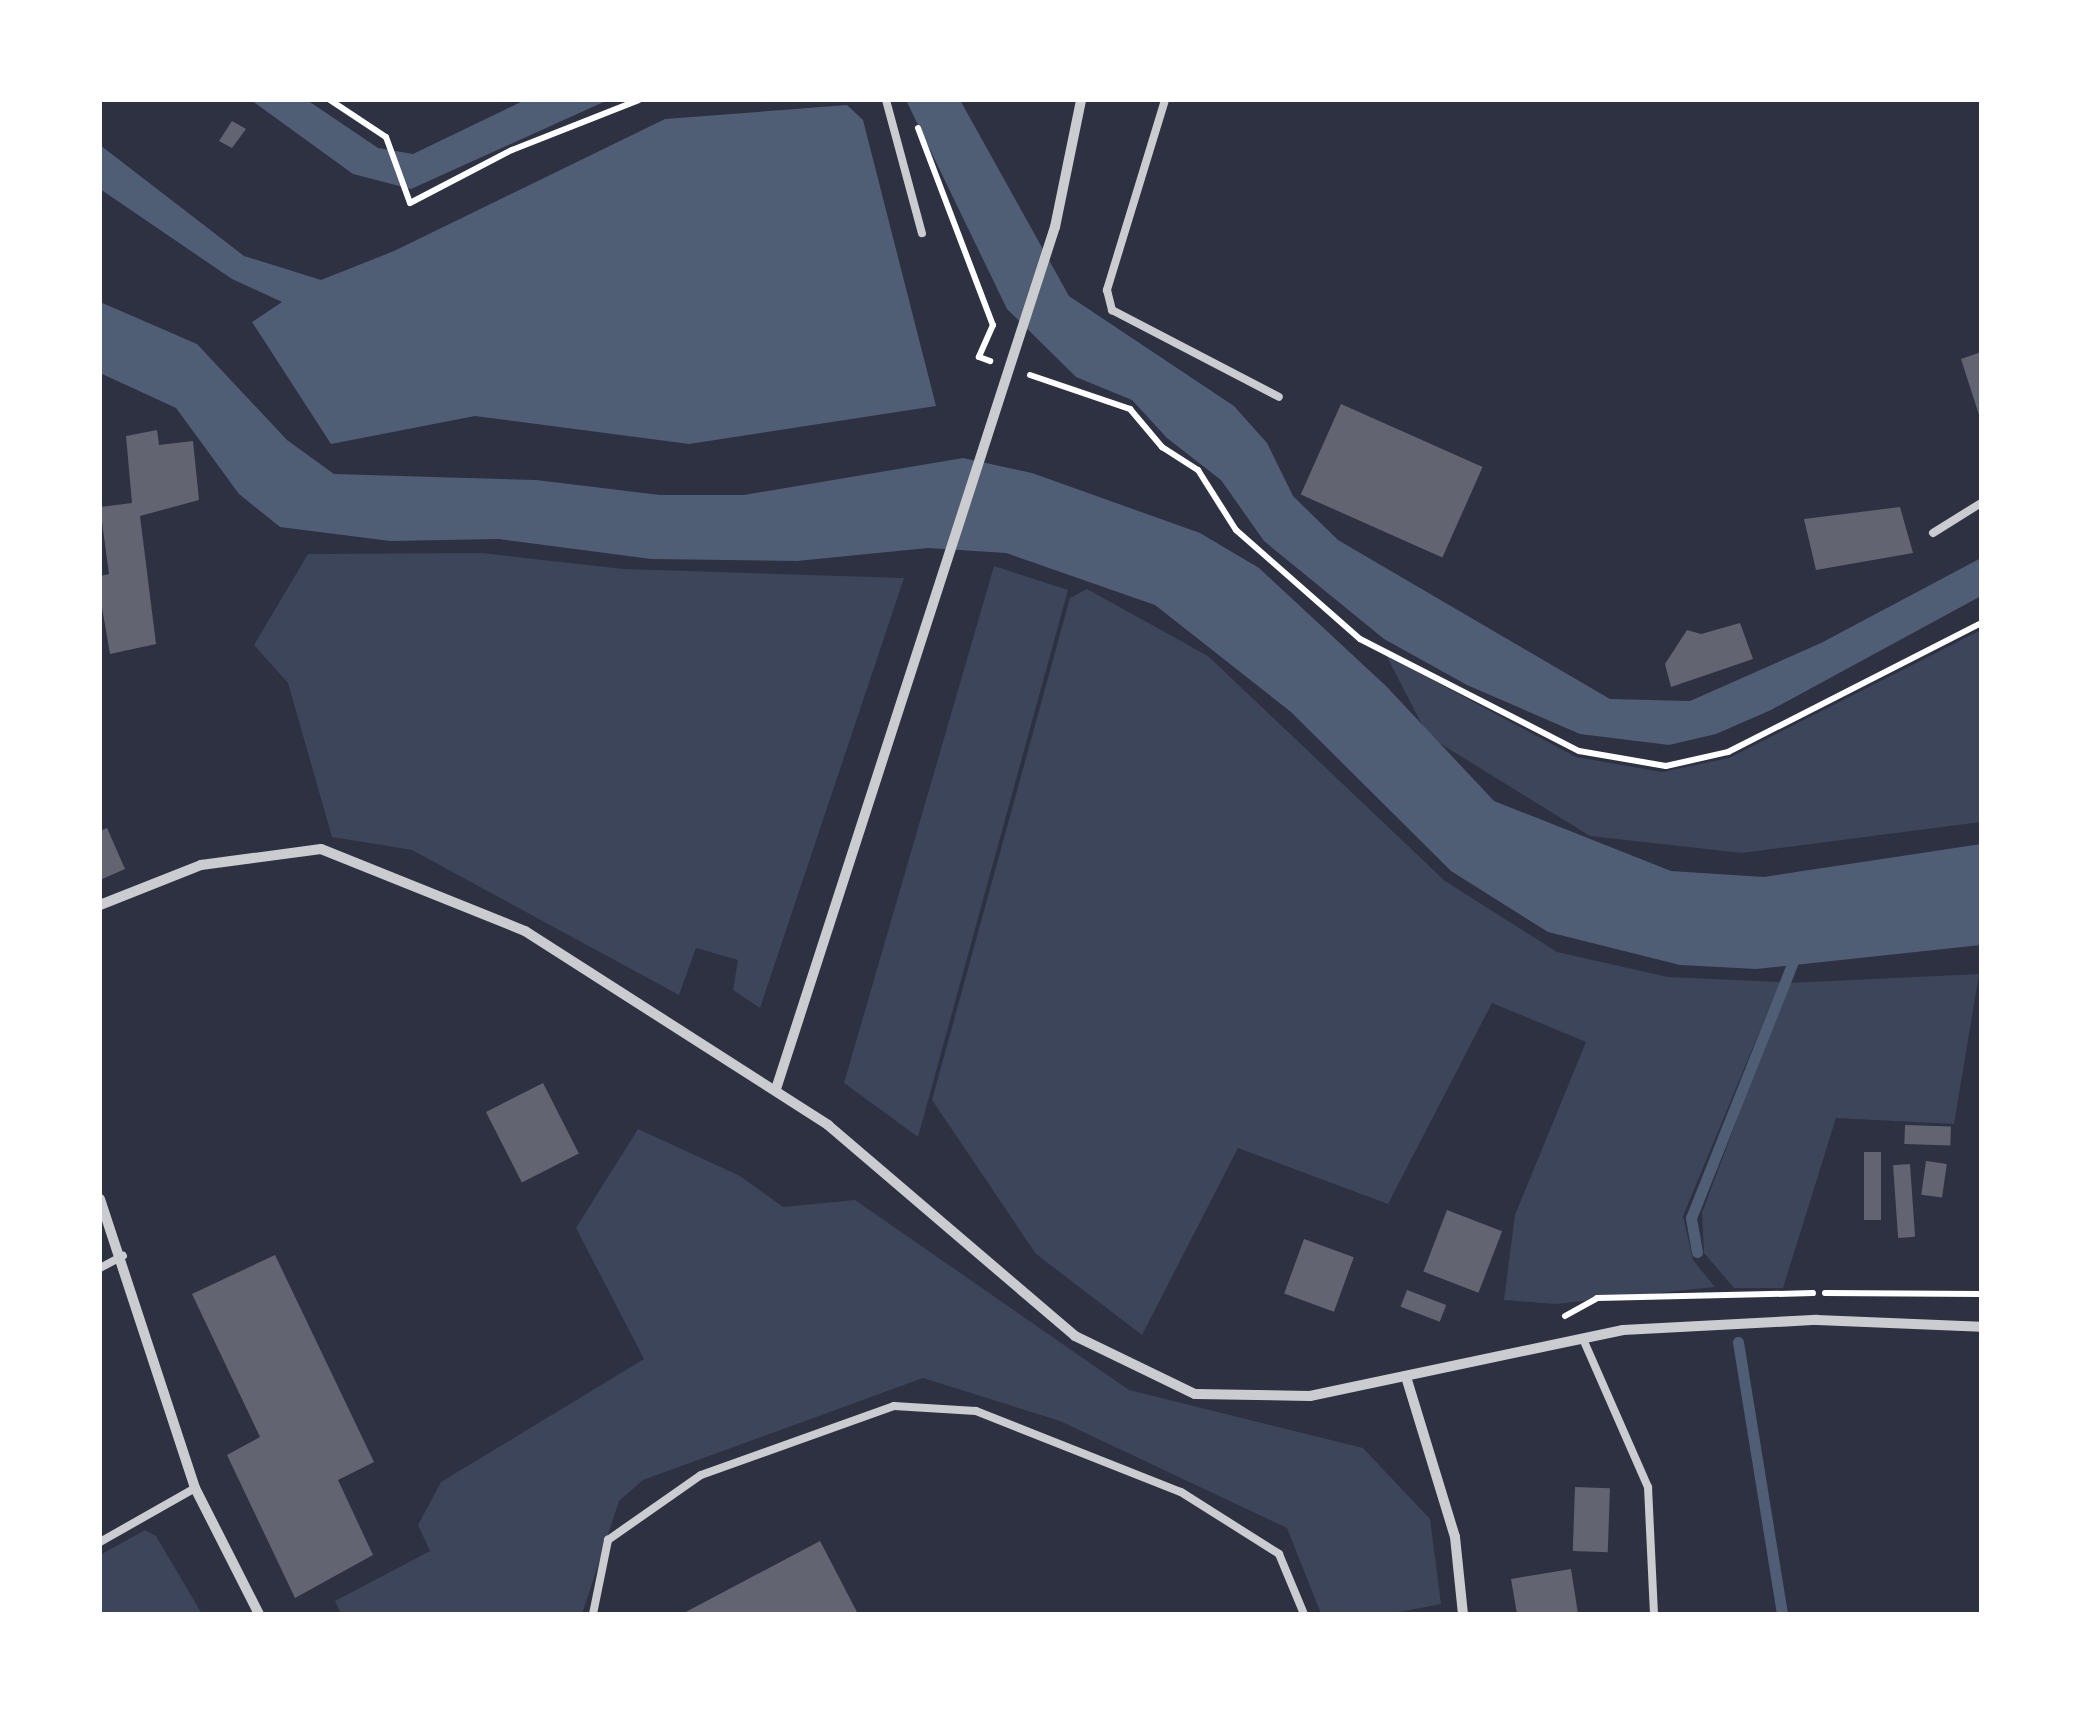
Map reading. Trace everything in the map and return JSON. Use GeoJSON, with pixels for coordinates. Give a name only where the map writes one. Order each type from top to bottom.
{"type":"FeatureCollection","features":[{"type":"Feature","properties":{"kind":"street"},"geometry":{"type":"LineString","coordinates":[[776,1089],[1055,227],[1081,100]]}},
{"type":"Feature","properties":{"kind":"street"},"geometry":{"type":"LineString","coordinates":[[100,905],[201,865],[321,849],[525,931],[828,1125],[1075,1336],[1194,1394],[1310,1396],[1407,1380],[1584,1339],[1743,1322],[1981,1326]]}},
{"type":"Feature","properties":{"kind":"street"},"geometry":{"type":"LineString","coordinates":[[100,1199],[122,1256],[195,1488],[259,1614]]}},
{"type":"Feature","properties":{"kind":"street"},"geometry":{"type":"LineString","coordinates":[[1407,1380],[1455,1536],[1462,1614]]}},
{"type":"Feature","properties":{"kind":"lane"},"geometry":{"type":"LineString","coordinates":[[886,100],[922,233]]}},
{"type":"Feature","properties":{"kind":"lane"},"geometry":{"type":"LineString","coordinates":[[1166,100],[1107,290],[1112,310],[1279,397]]}},
{"type":"Feature","properties":{"kind":"lane"},"geometry":{"type":"LineString","coordinates":[[1934,533],[1981,504]]}},
{"type":"Feature","properties":{"kind":"lane"},"geometry":{"type":"LineString","coordinates":[[100,1268],[122,1256]]}},
{"type":"Feature","properties":{"kind":"lane"},"geometry":{"type":"LineString","coordinates":[[1584,1339],[1648,1487],[1654,1614]]}},
{"type":"Feature","properties":{"kind":"lane"},"geometry":{"type":"LineString","coordinates":[[593,1614],[608,1540],[701,1475],[894,1406],[976,1410],[1181,1492],[1280,1554],[1304,1614]]}},
{"type":"Feature","properties":{"kind":"lane"},"geometry":{"type":"LineString","coordinates":[[100,1542],[195,1488]]}},
{"type":"Feature","properties":{"kind":"path"},"geometry":{"type":"LineString","coordinates":[[330,100],[386,137],[410,202],[512,150],[639,100]]}},
{"type":"Feature","properties":{"kind":"path"},"geometry":{"type":"LineString","coordinates":[[913,122],[992,325],[979,357],[996,363]]}},
{"type":"Feature","properties":{"kind":"path"},"geometry":{"type":"LineString","coordinates":[[1013,369],[1130,409],[1162,446],[1198,470],[1236,530],[1360,639],[1580,750],[1666,766],[1728,752],[1981,623]]}},
{"type":"Feature","properties":{"kind":"shaded area"},"geometry":{"type":"Polygon","coordinates":[[[251,100],[307,100],[378,148],[413,154],[525,100],[608,100],[411,189],[353,174],[251,100]]]}},
{"type":"Feature","properties":{"kind":"shaded area"},"geometry":{"type":"Polygon","coordinates":[[[906,100],[960,100],[1069,296],[1234,406],[1267,443],[1293,496],[1338,540],[1610,699],[1690,701],[1821,643],[1981,558],[1981,596],[1771,710],[1716,734],[1669,745],[1580,734],[1467,685],[1384,639],[1264,541],[1221,480],[1167,438],[1132,400],[1076,377],[1007,309],[906,100]]]}},
{"type":"Feature","properties":{"kind":"shaded area"},"geometry":{"type":"Polygon","coordinates":[[[847,105],[863,120],[936,406],[689,444],[475,416],[331,444],[252,322],[282,302],[232,279],[100,189],[100,145],[244,256],[321,280],[394,251],[665,119],[847,105]]]}},
{"type":"Feature","properties":{"kind":"shaded area"},"geometry":{"type":"Polygon","coordinates":[[[100,302],[197,344],[287,440],[334,474],[536,480],[660,495],[744,495],[963,458],[1032,473],[1200,533],[1259,568],[1386,686],[1494,801],[1671,871],[1764,877],[1981,844],[1981,945],[1756,969],[1680,965],[1548,932],[1451,871],[1291,712],[1155,605],[1006,553],[928,548],[797,561],[651,559],[499,539],[390,541],[280,527],[239,494],[176,408],[100,373],[100,302]]]}},
{"type":"Feature","properties":{"kind":"shaded area"},"geometry":{"type":"Polygon","coordinates":[[[482,553],[623,569],[904,578],[760,1008],[733,990],[738,960],[696,948],[679,995],[412,850],[332,837],[288,683],[254,645],[308,554],[482,553]]]}},
{"type":"Feature","properties":{"kind":"shaded area"},"geometry":{"type":"Polygon","coordinates":[[[994,566],[1068,590],[918,1137],[844,1083],[994,566]]]}},
{"type":"Feature","properties":{"kind":"shaded area"},"geometry":{"type":"Polygon","coordinates":[[[1087,589],[1208,656],[1445,881],[1557,952],[1668,977],[1780,982],[1683,1216],[1693,1260],[1715,1287],[1555,1304],[1504,1300],[1515,1215],[1586,1042],[1492,1003],[1388,1204],[1238,1148],[1142,1335],[1036,1254],[932,1100],[1070,598],[1087,589]]]}},
{"type":"Feature","properties":{"kind":"shaded area"},"geometry":{"type":"Polygon","coordinates":[[[1981,630],[1981,822],[1742,853],[1590,836],[1428,736],[1386,655],[1576,757],[1662,772],[1729,758],[1981,630]]]}},
{"type":"Feature","properties":{"kind":"shaded area"},"geometry":{"type":"Polygon","coordinates":[[[1979,974],[1954,1124],[1836,1118],[1783,1288],[1734,1288],[1704,1253],[1702,1213],[1788,983],[1979,974]]]}},
{"type":"Feature","properties":{"kind":"shaded area"},"geometry":{"type":"Polygon","coordinates":[[[638,1129],[740,1176],[783,1207],[855,1200],[1129,1390],[1363,1448],[1430,1519],[1441,1604],[1389,1614],[1321,1614],[1287,1528],[1060,1421],[923,1378],[643,1480],[619,1501],[582,1614],[341,1614],[335,1601],[430,1551],[418,1525],[441,1482],[644,1359],[576,1228],[638,1129]]]}},
{"type":"Feature","properties":{"kind":"shaded area"},"geometry":{"type":"Polygon","coordinates":[[[145,1530],[156,1536],[202,1614],[100,1614],[100,1555],[145,1530]]]}},
{"type":"Feature","properties":{"kind":"building"},"geometry":{"type":"Polygon","coordinates":[[[232,121],[246,129],[232,148],[219,141],[232,121]]]}},
{"type":"Feature","properties":{"kind":"building"},"geometry":{"type":"Polygon","coordinates":[[[1981,352],[1981,418],[1980,418],[1961,359],[1981,352]]]}},
{"type":"Feature","properties":{"kind":"building"},"geometry":{"type":"Polygon","coordinates":[[[1341,404],[1483,467],[1442,557],[1301,494],[1341,404]]]}},
{"type":"Feature","properties":{"kind":"building"},"geometry":{"type":"Polygon","coordinates":[[[157,430],[159,445],[193,441],[199,500],[140,516],[156,644],[110,654],[100,596],[100,576],[109,574],[100,507],[132,503],[126,436],[157,430]]]}},
{"type":"Feature","properties":{"kind":"building"},"geometry":{"type":"Polygon","coordinates":[[[1900,507],[1913,553],[1816,570],[1804,519],[1900,507]]]}},
{"type":"Feature","properties":{"kind":"building"},"geometry":{"type":"Polygon","coordinates":[[[1740,623],[1753,659],[1671,687],[1665,664],[1687,630],[1701,634],[1740,623]]]}},
{"type":"Feature","properties":{"kind":"building"},"geometry":{"type":"Polygon","coordinates":[[[107,828],[125,869],[100,880],[100,831],[107,828]]]}},
{"type":"Feature","properties":{"kind":"building"},"geometry":{"type":"Polygon","coordinates":[[[543,1083],[579,1153],[522,1182],[486,1112],[543,1083]]]}},
{"type":"Feature","properties":{"kind":"building"},"geometry":{"type":"Polygon","coordinates":[[[1905,1125],[1951,1127],[1950,1146],[1904,1144],[1905,1125]]]}},
{"type":"Feature","properties":{"kind":"building"},"geometry":{"type":"Polygon","coordinates":[[[1864,1152],[1881,1152],[1881,1220],[1864,1220],[1864,1152]]]}},
{"type":"Feature","properties":{"kind":"building"},"geometry":{"type":"Polygon","coordinates":[[[1926,1161],[1947,1164],[1942,1198],[1921,1195],[1926,1161]]]}},
{"type":"Feature","properties":{"kind":"building"},"geometry":{"type":"Polygon","coordinates":[[[1910,1164],[1915,1237],[1898,1238],[1893,1165],[1910,1164]]]}},
{"type":"Feature","properties":{"kind":"building"},"geometry":{"type":"Polygon","coordinates":[[[1447,1210],[1502,1231],[1478,1293],[1423,1272],[1447,1210]]]}},
{"type":"Feature","properties":{"kind":"building"},"geometry":{"type":"Polygon","coordinates":[[[1304,1239],[1354,1257],[1334,1312],[1284,1294],[1304,1239]]]}},
{"type":"Feature","properties":{"kind":"building"},"geometry":{"type":"Polygon","coordinates":[[[275,1255],[374,1462],[338,1480],[373,1555],[295,1598],[227,1455],[260,1437],[192,1294],[275,1255]]]}},
{"type":"Feature","properties":{"kind":"building"},"geometry":{"type":"Polygon","coordinates":[[[1407,1290],[1446,1305],[1440,1322],[1401,1307],[1407,1290]]]}},
{"type":"Feature","properties":{"kind":"building"},"geometry":{"type":"Polygon","coordinates":[[[1575,1487],[1610,1488],[1608,1552],[1573,1551],[1575,1487]]]}},
{"type":"Feature","properties":{"kind":"building"},"geometry":{"type":"Polygon","coordinates":[[[820,1541],[858,1614],[682,1614],[820,1541]]]}},
{"type":"Feature","properties":{"kind":"building"},"geometry":{"type":"Polygon","coordinates":[[[1571,1569],[1578,1614],[1517,1614],[1511,1579],[1571,1569]]]}},
{"type":"Feature","properties":{"kind":"waterway"},"geometry":{"type":"LineString","coordinates":[[1697,1252],[1691,1218],[1797,952]]}},
{"type":"Feature","properties":{"kind":"waterway"},"geometry":{"type":"LineString","coordinates":[[1738,1342],[1782,1614]]}}]}
